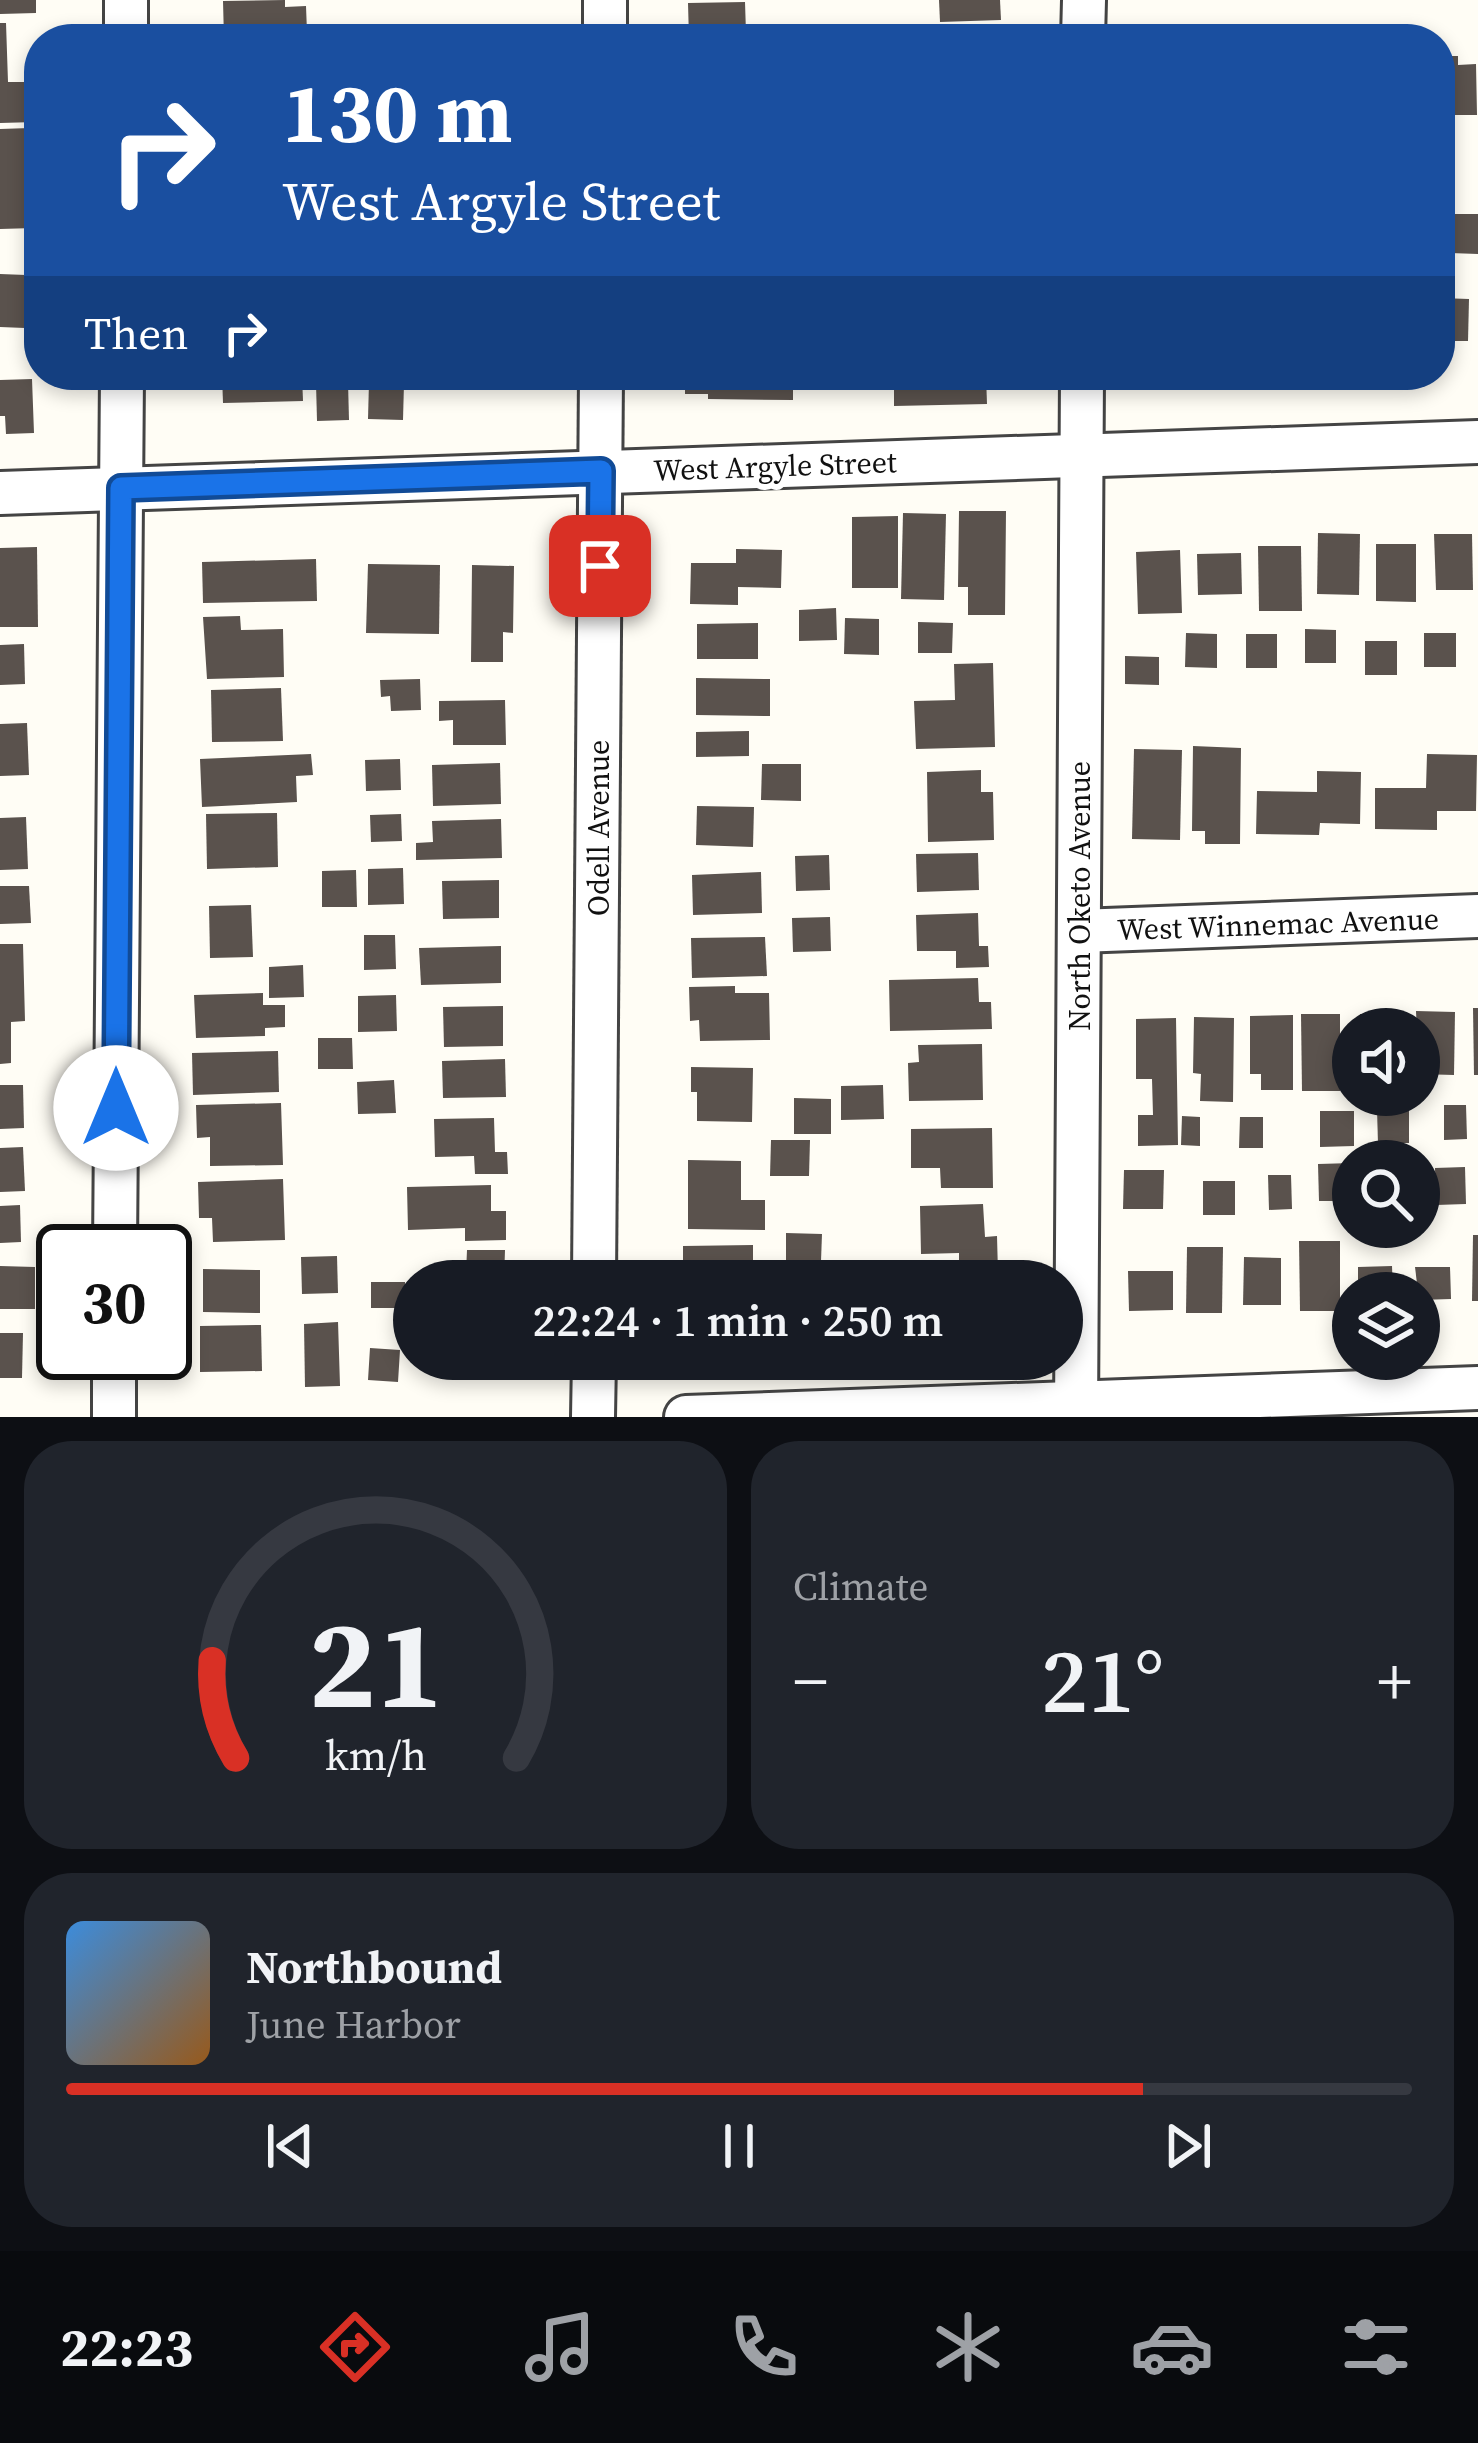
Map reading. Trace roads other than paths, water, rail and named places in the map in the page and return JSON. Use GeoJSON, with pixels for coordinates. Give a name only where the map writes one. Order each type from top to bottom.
{"type":"FeatureCollection","features":[{"type":"Feature","properties":{"kind":"street"},"geometry":{"type":"LineString","coordinates":[[115,1224],[122,390]]}},
{"type":"Feature","properties":{"kind":"street","name":"Odell Avenue"},"geometry":{"type":"LineString","coordinates":[[594,1260],[602,390]]}},
{"type":"Feature","properties":{"kind":"street","name":"North Oketo Avenue"},"geometry":{"type":"LineString","coordinates":[[1076,1409],[1082,390]]}},
{"type":"Feature","properties":{"kind":"street","name":"West Argyle Street"},"geometry":{"type":"LineString","coordinates":[[0,493],[1478,442]]}},
{"type":"Feature","properties":{"kind":"street","name":"West Winnemac Avenue"},"geometry":{"type":"LineString","coordinates":[[1078,931],[1478,916]]}},
{"type":"Feature","properties":{"kind":"street"},"geometry":{"type":"LineString","coordinates":[[114,1380],[114,1417]]}},
{"type":"Feature","properties":{"kind":"street"},"geometry":{"type":"LineString","coordinates":[[593,1380],[593,1417]]}},
{"type":"Feature","properties":{"kind":"street"},"geometry":{"type":"LineString","coordinates":[[686,1417],[1076,1409],[1478,1388]]}}]}
